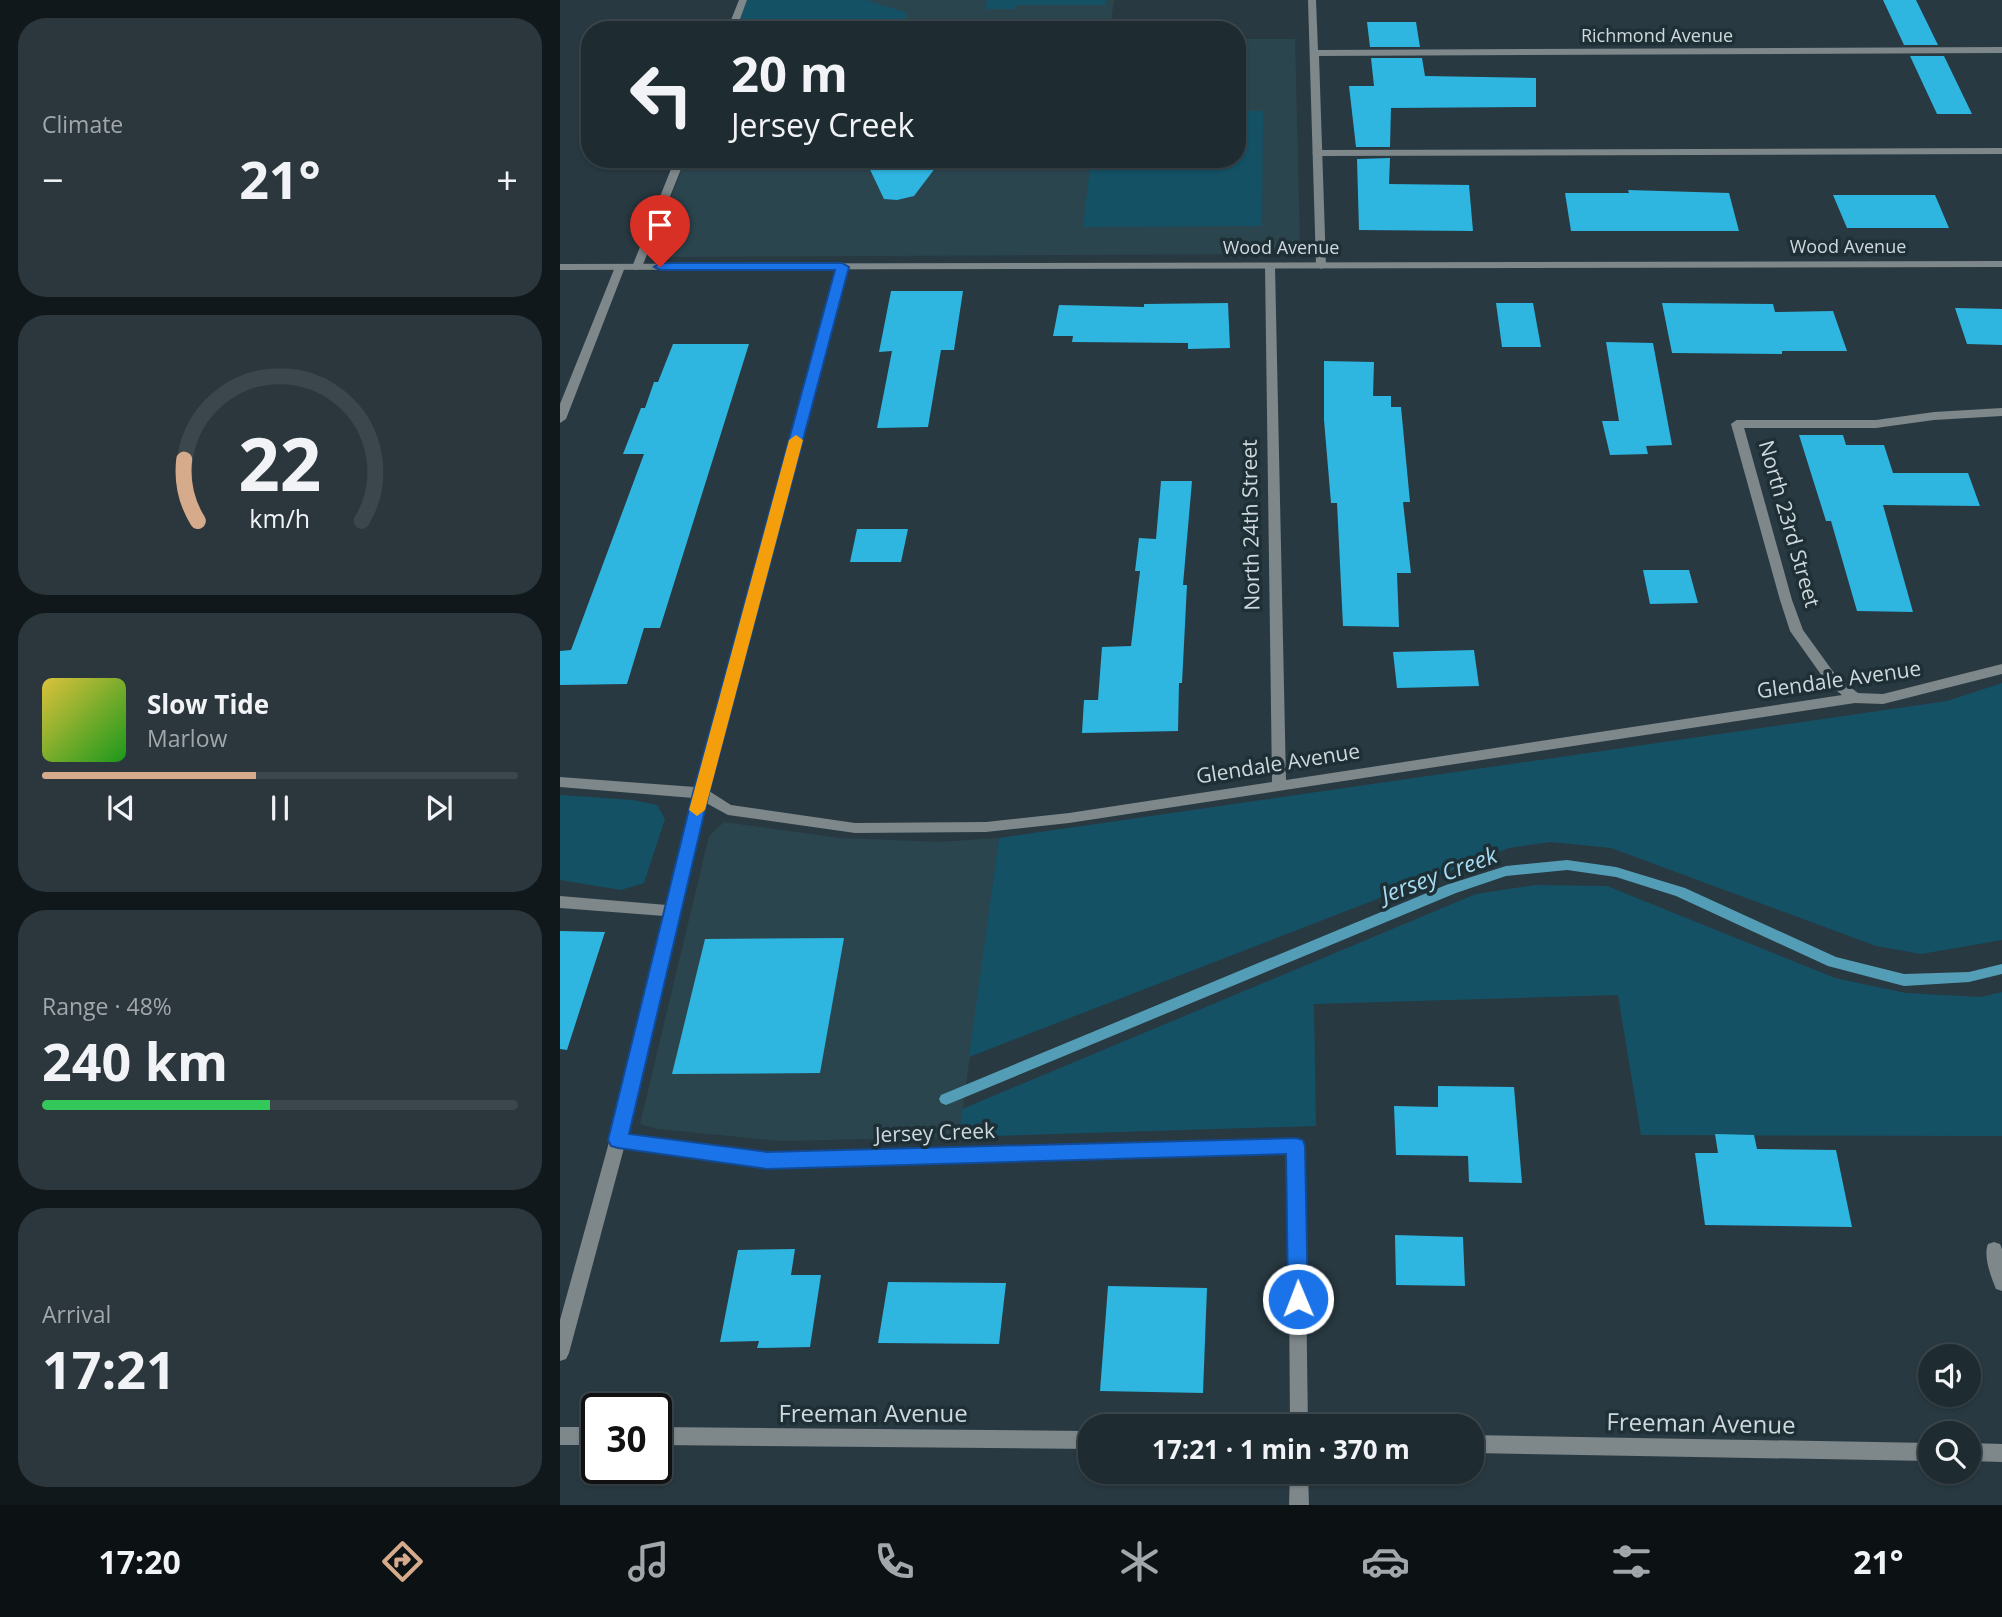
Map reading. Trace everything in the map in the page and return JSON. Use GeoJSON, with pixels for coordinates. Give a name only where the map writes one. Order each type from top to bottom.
{"type":"FeatureCollection","features":[{"type":"Feature","properties":{"kind":"street"},"geometry":{"type":"LineString","coordinates":[[735,21],[743,0]]}},
{"type":"Feature","properties":{"kind":"street"},"geometry":{"type":"LineString","coordinates":[[1312,0],[1321,266]]}},
{"type":"Feature","properties":{"kind":"street","name":"Richmond Avenue"},"geometry":{"type":"LineString","coordinates":[[1313,53],[2002,50]]}},
{"type":"Feature","properties":{"kind":"street"},"geometry":{"type":"LineString","coordinates":[[1317,153],[2002,151]]}},
{"type":"Feature","properties":{"kind":"street"},"geometry":{"type":"LineString","coordinates":[[638,267],[676,168]]}},
{"type":"Feature","properties":{"kind":"street","name":"Wood Avenue"},"geometry":{"type":"LineString","coordinates":[[560,267],[2002,264]]}},
{"type":"Feature","properties":{"kind":"street","name":"North 24th Street"},"geometry":{"type":"LineString","coordinates":[[1270,266],[1279,784]]}},
{"type":"Feature","properties":{"kind":"street"},"geometry":{"type":"LineString","coordinates":[[560,419],[620,267]]}},
{"type":"Feature","properties":{"kind":"street"},"geometry":{"type":"LineString","coordinates":[[560,1353],[618,1140],[701,793],[842,267]]}},
{"type":"Feature","properties":{"kind":"street","name":"North 23rd Street"},"geometry":{"type":"LineString","coordinates":[[1854,698],[1832,680],[1797,631],[1737,424],[1876,424],[1934,416],[2002,412]]}},
{"type":"Feature","properties":{"kind":"street","name":"Glendale Avenue"},"geometry":{"type":"LineString","coordinates":[[560,782],[701,793],[728,810],[855,828],[986,827],[1069,818],[1854,698],[1883,699],[2002,669]]}},
{"type":"Feature","properties":{"kind":"street"},"geometry":{"type":"LineString","coordinates":[[560,902],[674,911]]}},
{"type":"Feature","properties":{"kind":"street","name":"Jersey Creek"},"geometry":{"type":"LineString","coordinates":[[618,1140],[767,1160],[1296,1146],[1299,1414]]}},
{"type":"Feature","properties":{"kind":"street"},"geometry":{"type":"LineString","coordinates":[[1994,1250],[2002,1283]]}},
{"type":"Feature","properties":{"kind":"street"},"geometry":{"type":"LineString","coordinates":[[560,1436],[581,1436]]}},
{"type":"Feature","properties":{"kind":"street","name":"Freeman Avenue"},"geometry":{"type":"LineString","coordinates":[[672,1436],[1078,1440]]}},
{"type":"Feature","properties":{"kind":"street","name":"Freeman Avenue"},"geometry":{"type":"LineString","coordinates":[[1484,1444],[1918,1452]]}},
{"type":"Feature","properties":{"kind":"street"},"geometry":{"type":"LineString","coordinates":[[1981,1452],[2002,1453]]}},
{"type":"Feature","properties":{"kind":"street"},"geometry":{"type":"LineString","coordinates":[[1299,1484],[1299,1505]]}},
{"type":"Feature","properties":{"kind":"shaded area"},"geometry":{"type":"Polygon","coordinates":[[[747,0],[866,0],[907,13],[905,21],[739,21],[747,0]]]}},
{"type":"Feature","properties":{"kind":"shaded area"},"geometry":{"type":"Polygon","coordinates":[[[748,0],[1114,0],[1111,21],[740,21],[748,0]]]}},
{"type":"Feature","properties":{"kind":"shaded area"},"geometry":{"type":"Polygon","coordinates":[[[987,0],[1105,0],[1105,5],[1017,5],[1016,9],[985,9],[987,0]]]}},
{"type":"Feature","properties":{"kind":"shaded area"},"geometry":{"type":"Polygon","coordinates":[[[1246,39],[1295,39],[1300,244],[1294,254],[653,257],[649,254],[682,168],[1246,168],[1246,39]]]}},
{"type":"Feature","properties":{"kind":"shaded area"},"geometry":{"type":"Polygon","coordinates":[[[1246,111],[1263,111],[1262,226],[1083,227],[1090,168],[1246,168],[1246,111]]]}},
{"type":"Feature","properties":{"kind":"shaded area"},"geometry":{"type":"Polygon","coordinates":[[[2002,683],[2002,940],[1921,954],[1876,946],[1611,848],[1551,842],[1509,848],[969,1057],[999,838],[1947,701],[2002,683]]]}},
{"type":"Feature","properties":{"kind":"shaded area"},"geometry":{"type":"Polygon","coordinates":[[[560,795],[633,800],[657,805],[665,819],[644,883],[621,890],[560,880],[560,795]]]}},
{"type":"Feature","properties":{"kind":"shaded area"},"geometry":{"type":"Polygon","coordinates":[[[724,822],[839,838],[939,842],[999,838],[959,1137],[779,1141],[658,1129],[640,1124],[709,836],[724,822]]]}},
{"type":"Feature","properties":{"kind":"shaded area"},"geometry":{"type":"Polygon","coordinates":[[[1535,885],[1607,886],[1835,978],[1906,993],[1981,997],[2002,992],[2002,1136],[1641,1135],[1618,995],[1314,1004],[1316,1126],[959,1137],[962,1109],[1476,894],[1535,885]]]}},
{"type":"Feature","properties":{"kind":"building"},"geometry":{"type":"Polygon","coordinates":[[[1883,0],[1916,0],[1938,45],[1904,45],[1883,0]]]}},
{"type":"Feature","properties":{"kind":"building"},"geometry":{"type":"Polygon","coordinates":[[[1367,22],[1416,22],[1420,47],[1370,47],[1367,22]]]}},
{"type":"Feature","properties":{"kind":"building"},"geometry":{"type":"Polygon","coordinates":[[[1910,56],[1944,56],[1972,114],[1937,114],[1910,56]]]}},
{"type":"Feature","properties":{"kind":"building"},"geometry":{"type":"Polygon","coordinates":[[[1371,58],[1422,58],[1425,76],[1536,78],[1536,107],[1391,108],[1390,147],[1356,147],[1349,86],[1374,86],[1371,58]]]}},
{"type":"Feature","properties":{"kind":"building"},"geometry":{"type":"Polygon","coordinates":[[[1390,158],[1389,184],[1469,185],[1473,231],[1359,230],[1357,159],[1390,158]]]}},
{"type":"Feature","properties":{"kind":"building"},"geometry":{"type":"Polygon","coordinates":[[[869,168],[935,168],[914,196],[897,200],[884,199],[869,168]]]}},
{"type":"Feature","properties":{"kind":"building"},"geometry":{"type":"Polygon","coordinates":[[[1628,190],[1729,193],[1739,231],[1571,231],[1565,193],[1629,193],[1628,190]]]}},
{"type":"Feature","properties":{"kind":"building"},"geometry":{"type":"Polygon","coordinates":[[[1833,195],[1935,195],[1949,228],[1847,228],[1833,195]]]}},
{"type":"Feature","properties":{"kind":"building"},"geometry":{"type":"Polygon","coordinates":[[[891,291],[963,291],[954,350],[941,350],[928,427],[877,428],[892,351],[879,352],[891,291]]]}},
{"type":"Feature","properties":{"kind":"building"},"geometry":{"type":"Polygon","coordinates":[[[1228,303],[1230,348],[1188,349],[1188,343],[1072,342],[1073,336],[1053,336],[1059,305],[1144,307],[1144,304],[1228,303]]]}},
{"type":"Feature","properties":{"kind":"building"},"geometry":{"type":"Polygon","coordinates":[[[1496,303],[1533,303],[1541,347],[1502,347],[1496,303]]]}},
{"type":"Feature","properties":{"kind":"building"},"geometry":{"type":"Polygon","coordinates":[[[1662,303],[1773,304],[1775,312],[1833,311],[1847,351],[1782,351],[1782,354],[1672,353],[1662,303]]]}},
{"type":"Feature","properties":{"kind":"building"},"geometry":{"type":"Polygon","coordinates":[[[1955,308],[2002,309],[2002,345],[1967,344],[1955,308]]]}},
{"type":"Feature","properties":{"kind":"building"},"geometry":{"type":"Polygon","coordinates":[[[1606,342],[1653,343],[1672,445],[1646,446],[1648,454],[1610,455],[1602,421],[1619,421],[1606,342]]]}},
{"type":"Feature","properties":{"kind":"building"},"geometry":{"type":"Polygon","coordinates":[[[673,344],[749,344],[660,628],[644,628],[627,684],[560,685],[560,651],[571,650],[644,454],[623,454],[641,408],[645,408],[654,382],[658,382],[673,344]]]}},
{"type":"Feature","properties":{"kind":"building"},"geometry":{"type":"Polygon","coordinates":[[[1324,361],[1374,362],[1373,396],[1391,396],[1391,407],[1401,407],[1410,502],[1403,502],[1411,573],[1397,573],[1399,627],[1343,626],[1337,503],[1331,503],[1324,420],[1324,361]]]}},
{"type":"Feature","properties":{"kind":"building"},"geometry":{"type":"Polygon","coordinates":[[[1799,435],[1843,435],[1846,445],[1884,445],[1893,473],[1968,473],[1980,506],[1883,505],[1913,612],[1857,611],[1831,521],[1826,521],[1799,435]]]}},
{"type":"Feature","properties":{"kind":"building"},"geometry":{"type":"Polygon","coordinates":[[[1161,481],[1192,481],[1183,585],[1187,585],[1178,731],[1082,733],[1084,700],[1098,700],[1102,647],[1131,646],[1140,571],[1135,571],[1139,538],[1156,539],[1161,481]]]}},
{"type":"Feature","properties":{"kind":"building"},"geometry":{"type":"Polygon","coordinates":[[[857,529],[908,529],[901,562],[850,562],[857,529]]]}},
{"type":"Feature","properties":{"kind":"building"},"geometry":{"type":"Polygon","coordinates":[[[1643,570],[1689,570],[1698,603],[1650,604],[1643,570]]]}},
{"type":"Feature","properties":{"kind":"building"},"geometry":{"type":"Polygon","coordinates":[[[1474,650],[1479,686],[1397,688],[1393,652],[1474,650]]]}},
{"type":"Feature","properties":{"kind":"building"},"geometry":{"type":"Polygon","coordinates":[[[560,931],[605,932],[567,1050],[560,1049],[560,931]]]}},
{"type":"Feature","properties":{"kind":"building"},"geometry":{"type":"Polygon","coordinates":[[[844,938],[820,1073],[672,1074],[705,939],[844,938]]]}},
{"type":"Feature","properties":{"kind":"building"},"geometry":{"type":"Polygon","coordinates":[[[1438,1086],[1514,1087],[1522,1183],[1469,1182],[1468,1156],[1396,1155],[1394,1106],[1438,1107],[1438,1086]]]}},
{"type":"Feature","properties":{"kind":"building"},"geometry":{"type":"Polygon","coordinates":[[[1715,1134],[1754,1135],[1757,1149],[1836,1150],[1852,1227],[1705,1225],[1695,1153],[1718,1153],[1715,1134]]]}},
{"type":"Feature","properties":{"kind":"building"},"geometry":{"type":"Polygon","coordinates":[[[1395,1235],[1463,1237],[1465,1286],[1396,1285],[1395,1235]]]}},
{"type":"Feature","properties":{"kind":"building"},"geometry":{"type":"Polygon","coordinates":[[[795,1249],[791,1275],[821,1275],[810,1347],[757,1348],[759,1341],[720,1342],[738,1250],[795,1249]]]}},
{"type":"Feature","properties":{"kind":"building"},"geometry":{"type":"Polygon","coordinates":[[[888,1282],[1006,1283],[999,1344],[878,1343],[888,1282]]]}},
{"type":"Feature","properties":{"kind":"building"},"geometry":{"type":"Polygon","coordinates":[[[1108,1286],[1207,1288],[1203,1393],[1100,1391],[1108,1286]]]}},
{"type":"Feature","properties":{"kind":"waterway","name":"Jersey Creek"},"geometry":{"type":"LineString","coordinates":[[946,1099],[1451,889],[1506,871],[1567,865],[1616,872],[1680,892],[1833,962],[1904,980],[1969,977],[2002,969]]}},
{"type":"Feature","properties":{"kind":"slow traffic"},"geometry":{"type":"LineString","coordinates":[[697,810],[796,440]]}},
{"type":"Feature","properties":{"kind":"route"},"geometry":{"type":"LineString","coordinates":[[660,267],[842,267],[701,793],[618,1140],[767,1160],[1296,1146],[1298,1299]]}}]}
